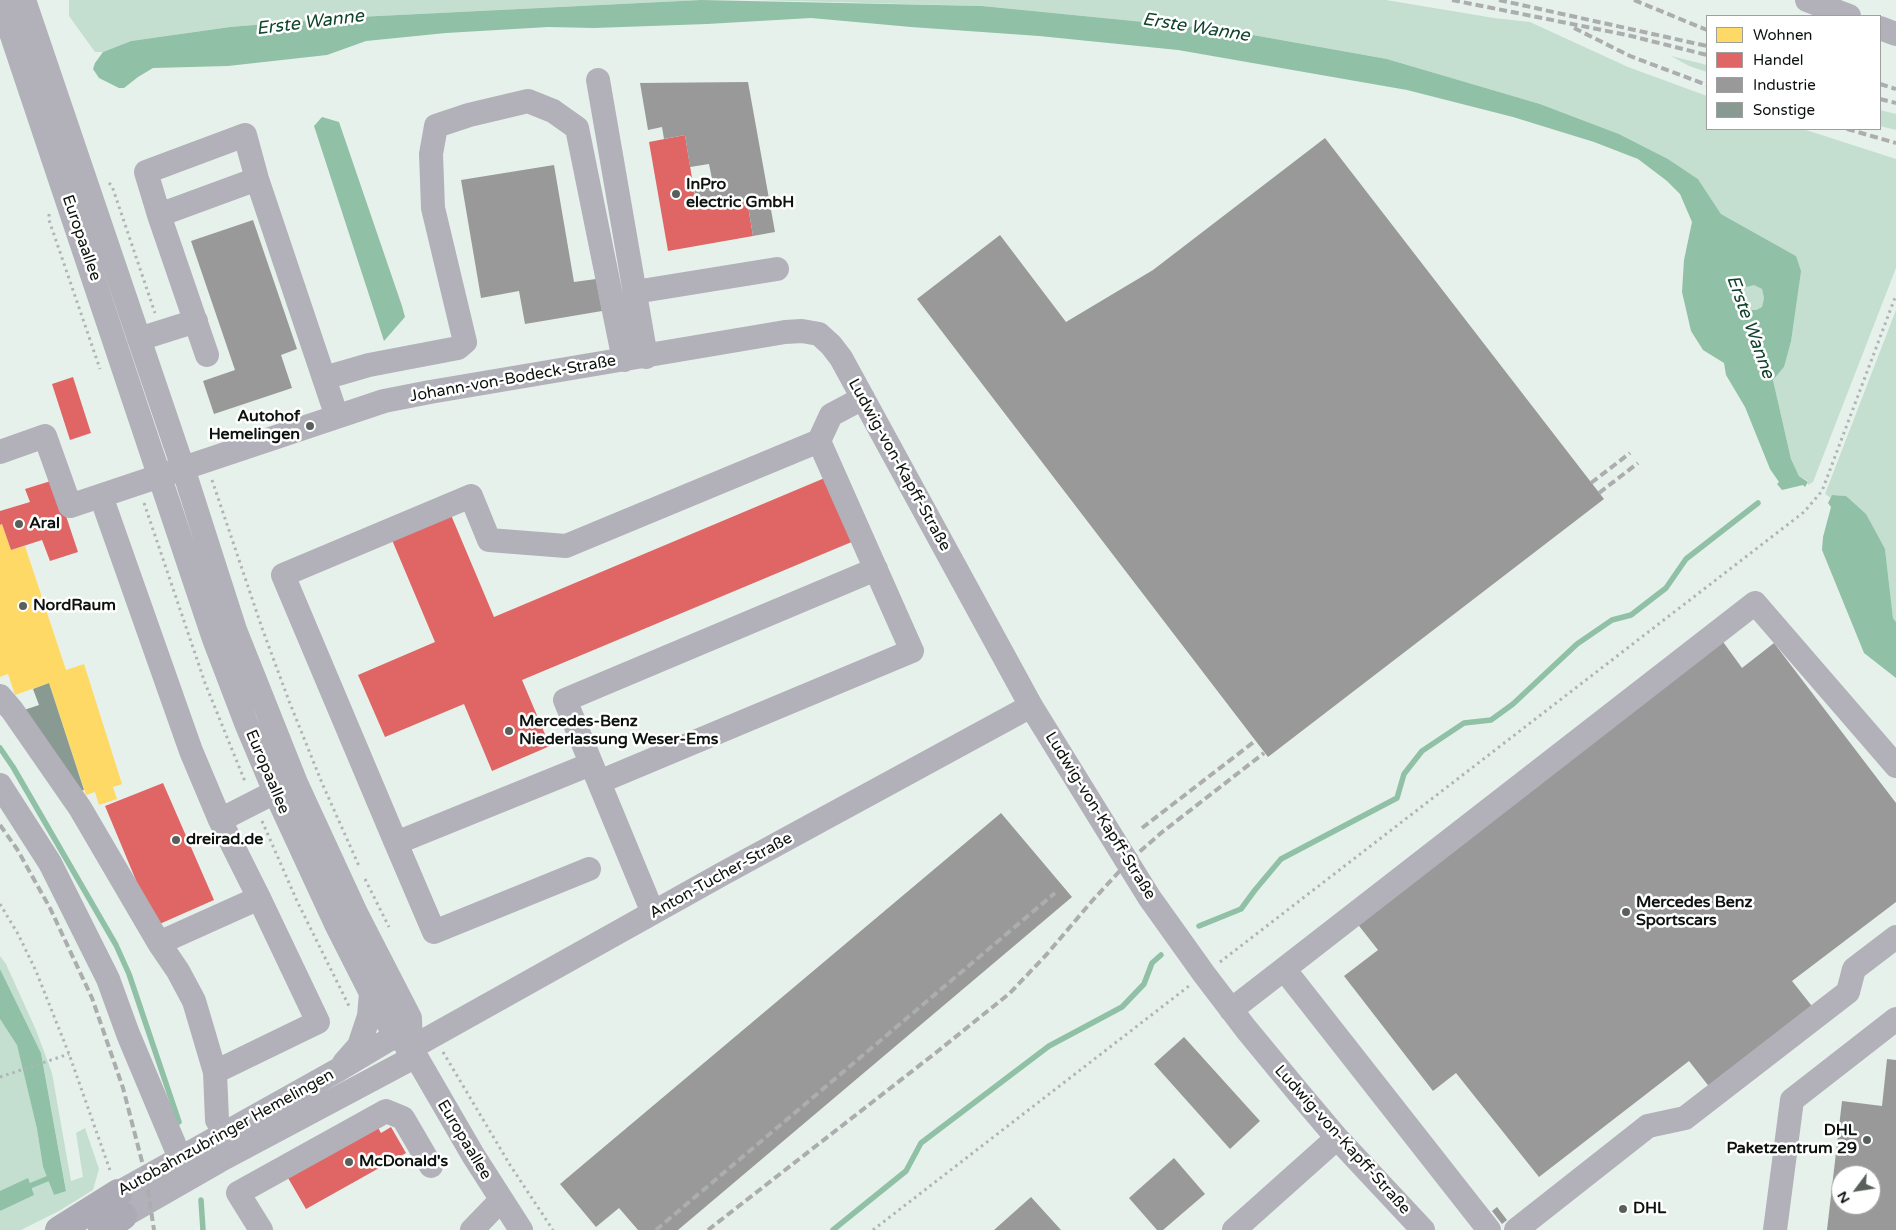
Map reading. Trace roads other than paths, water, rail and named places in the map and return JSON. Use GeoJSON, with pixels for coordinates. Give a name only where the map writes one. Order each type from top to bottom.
{"type":"FeatureCollection","features":[{"type":"Feature","properties":{"kind":"highway","name":"Autobahnzubringer Hemelingen"},"geometry":{"type":"LineString","coordinates":[[59,1230],[115,1213]]}},
{"type":"Feature","properties":{"kind":"street","name":"Europaallee"},"geometry":{"type":"LineString","coordinates":[[0,0],[161,476],[214,639],[246,723],[336,924],[371,994],[521,1230]]}},
{"type":"Feature","properties":{"kind":"street","name":"Europaallee"},"geometry":{"type":"LineString","coordinates":[[24,0],[150,336],[194,465],[239,638],[296,783],[356,913],[410,1018],[403,1042]]}},
{"type":"Feature","properties":{"kind":"street"},"geometry":{"type":"LineString","coordinates":[[1807,0],[1846,15]]}},
{"type":"Feature","properties":{"kind":"street"},"geometry":{"type":"LineString","coordinates":[[1881,28],[1896,34]]}},
{"type":"Feature","properties":{"kind":"street"},"geometry":{"type":"LineString","coordinates":[[598,80],[635,292],[635,359]]}},
{"type":"Feature","properties":{"kind":"street"},"geometry":{"type":"LineString","coordinates":[[324,378],[369,365],[458,348],[465,342],[434,208],[431,154],[436,126],[469,115],[528,101],[553,111],[577,128],[635,359]]}},
{"type":"Feature","properties":{"kind":"street"},"geometry":{"type":"LineString","coordinates":[[208,355],[146,172],[245,135],[257,178],[337,417]]}},
{"type":"Feature","properties":{"kind":"street"},"geometry":{"type":"LineString","coordinates":[[159,215],[257,178]]}},
{"type":"Feature","properties":{"kind":"street"},"geometry":{"type":"LineString","coordinates":[[635,292],[777,269]]}},
{"type":"Feature","properties":{"kind":"street"},"geometry":{"type":"LineString","coordinates":[[150,336],[196,321]]}},
{"type":"Feature","properties":{"kind":"street","name":"Johann-von-Bodeck-Straße"},"geometry":{"type":"LineString","coordinates":[[194,465],[384,401],[785,332],[802,331],[819,334],[841,358]]}},
{"type":"Feature","properties":{"kind":"street","name":"Ludwig-von-Kapff-Straße"},"geometry":{"type":"LineString","coordinates":[[841,358],[1031,706],[1149,897],[1231,1010],[1337,1138],[1423,1230]]}},
{"type":"Feature","properties":{"kind":"street"},"geometry":{"type":"LineString","coordinates":[[590,869],[434,932],[283,576],[471,496],[489,540],[566,546],[819,441],[831,415],[863,398]]}},
{"type":"Feature","properties":{"kind":"street"},"geometry":{"type":"LineString","coordinates":[[0,452],[45,436],[70,506],[194,465]]}},
{"type":"Feature","properties":{"kind":"street"},"geometry":{"type":"LineString","coordinates":[[396,843],[595,773],[912,651],[819,441]]}},
{"type":"Feature","properties":{"kind":"street"},"geometry":{"type":"LineString","coordinates":[[101,496],[191,751],[220,820],[260,898],[318,1022],[215,1072]]}},
{"type":"Feature","properties":{"kind":"street"},"geometry":{"type":"LineString","coordinates":[[653,912],[564,700],[876,569]]}},
{"type":"Feature","properties":{"kind":"street"},"geometry":{"type":"LineString","coordinates":[[1231,1010],[1755,603],[1896,766]]}},
{"type":"Feature","properties":{"kind":"street"},"geometry":{"type":"LineString","coordinates":[[0,696],[12,710],[80,808],[194,1001],[215,1072],[217,1120],[224,1133]]}},
{"type":"Feature","properties":{"kind":"street","name":"Anton-Tucher-Straße"},"geometry":{"type":"LineString","coordinates":[[403,1042],[436,1033],[653,912],[1031,706]]}},
{"type":"Feature","properties":{"kind":"street"},"geometry":{"type":"LineString","coordinates":[[0,785],[50,863],[108,979],[128,1034],[180,1158]]}},
{"type":"Feature","properties":{"kind":"street"},"geometry":{"type":"LineString","coordinates":[[220,820],[276,792]]}},
{"type":"Feature","properties":{"kind":"street"},"geometry":{"type":"LineString","coordinates":[[159,943],[260,898]]}},
{"type":"Feature","properties":{"kind":"street"},"geometry":{"type":"LineString","coordinates":[[1516,1230],[1648,1126],[1685,1118],[1848,992],[1854,969],[1896,937]]}},
{"type":"Feature","properties":{"kind":"street"},"geometry":{"type":"LineString","coordinates":[[1284,969],[1489,1230]]}},
{"type":"Feature","properties":{"kind":"street"},"geometry":{"type":"LineString","coordinates":[[338,1070],[359,1046],[369,1016],[371,994]]}},
{"type":"Feature","properties":{"kind":"street"},"geometry":{"type":"LineString","coordinates":[[1775,1230],[1792,1100],[1896,1019]]}},
{"type":"Feature","properties":{"kind":"street","name":"Autobahnzubringer Hemelingen"},"geometry":{"type":"LineString","coordinates":[[403,1042],[405,1062],[220,1161],[115,1213],[180,1158],[338,1070],[403,1042]]}},
{"type":"Feature","properties":{"kind":"street"},"geometry":{"type":"LineString","coordinates":[[261,1230],[238,1193],[386,1111],[403,1118],[431,1166]]}},
{"type":"Feature","properties":{"kind":"street"},"geometry":{"type":"LineString","coordinates":[[1234,1230],[1337,1138]]}},
{"type":"Feature","properties":{"kind":"street"},"geometry":{"type":"LineString","coordinates":[[472,1230],[501,1200]]}},
{"type":"Feature","properties":{"kind":"water","name":"Erste Wanne"},"geometry":{"type":"Polygon","coordinates":[[[701,0],[982,6],[1225,30],[1387,59],[1540,104],[1619,134],[1668,159],[1698,179],[1721,214],[1796,256],[1801,271],[1791,341],[1784,367],[1773,380],[1791,459],[1799,476],[1808,482],[1805,487],[1803,485],[1782,490],[1777,484],[1779,482],[1770,469],[1745,407],[1726,375],[1724,363],[1703,350],[1691,331],[1682,292],[1684,260],[1692,222],[1680,194],[1667,181],[1638,159],[1594,142],[1513,117],[1407,90],[1178,50],[1039,36],[811,18],[594,28],[548,27],[446,33],[366,41],[327,55],[228,66],[153,68],[124,88],[119,88],[99,78],[93,69],[103,52],[131,41],[230,27],[338,18],[701,0]],[[1754,285],[1739,289],[1747,310],[1756,310],[1762,307],[1764,298],[1762,289],[1754,285]]]}},
{"type":"Feature","properties":{"kind":"water"},"geometry":{"type":"Polygon","coordinates":[[[322,117],[339,122],[402,306],[405,317],[384,341],[314,126],[322,117]]]}},
{"type":"Feature","properties":{"kind":"water"},"geometry":{"type":"Polygon","coordinates":[[[1832,495],[1846,496],[1866,514],[1885,549],[1893,618],[1896,622],[1896,678],[1864,653],[1822,550],[1823,537],[1831,507],[1828,503],[1832,495]]]}},
{"type":"Feature","properties":{"kind":"water"},"geometry":{"type":"Polygon","coordinates":[[[0,969],[41,1053],[66,1191],[54,1195],[43,1167],[37,1129],[17,1045],[0,1019],[0,969]]]}},
{"type":"Feature","properties":{"kind":"water"},"geometry":{"type":"Polygon","coordinates":[[[28,1178],[34,1195],[0,1211],[0,1191],[28,1178]]]}},
{"type":"Feature","properties":{"kind":"waterway"},"geometry":{"type":"LineString","coordinates":[[1199,926],[1241,909],[1281,859],[1397,798],[1404,774],[1422,751],[1464,723],[1491,720],[1513,704],[1577,644],[1612,620],[1631,615],[1666,588],[1686,559],[1758,503]]}},
{"type":"Feature","properties":{"kind":"waterway"},"geometry":{"type":"LineString","coordinates":[[0,748],[13,767],[116,945],[129,974],[179,1122]]}},
{"type":"Feature","properties":{"kind":"waterway"},"geometry":{"type":"LineString","coordinates":[[833,1230],[906,1171],[921,1143],[1049,1046],[1122,1007],[1144,984],[1152,963],[1161,955]]}},
{"type":"Feature","properties":{"kind":"waterway"},"geometry":{"type":"LineString","coordinates":[[25,1188],[54,1176]]}},
{"type":"Feature","properties":{"kind":"waterway"},"geometry":{"type":"LineString","coordinates":[[201,1200],[203,1230]]}},
{"type":"Feature","properties":{"kind":"railway"},"geometry":{"type":"LineString","coordinates":[[1452,0],[1627,35],[1706,55]]}},
{"type":"Feature","properties":{"kind":"railway"},"geometry":{"type":"LineString","coordinates":[[1499,0],[1706,46]]}},
{"type":"Feature","properties":{"kind":"railway"},"geometry":{"type":"LineString","coordinates":[[1634,0],[1706,30]]}},
{"type":"Feature","properties":{"kind":"railway"},"geometry":{"type":"LineString","coordinates":[[1574,28],[1630,56],[1706,85]]}},
{"type":"Feature","properties":{"kind":"railway"},"geometry":{"type":"LineString","coordinates":[[1881,84],[1896,89]]}},
{"type":"Feature","properties":{"kind":"railway"},"geometry":{"type":"LineString","coordinates":[[1881,99],[1896,103]]}},
{"type":"Feature","properties":{"kind":"railway"},"geometry":{"type":"LineString","coordinates":[[1850,130],[1896,143]]}},
{"type":"Feature","properties":{"kind":"railway"},"geometry":{"type":"LineString","coordinates":[[1591,483],[1630,453]]}},
{"type":"Feature","properties":{"kind":"railway"},"geometry":{"type":"LineString","coordinates":[[1599,493],[1638,463]]}},
{"type":"Feature","properties":{"kind":"railway"},"geometry":{"type":"LineString","coordinates":[[1142,828],[1255,741]]}},
{"type":"Feature","properties":{"kind":"railway"},"geometry":{"type":"LineString","coordinates":[[708,1230],[1010,993],[1128,862],[1161,833],[1264,753]]}},
{"type":"Feature","properties":{"kind":"railway"},"geometry":{"type":"LineString","coordinates":[[0,825],[17,849],[50,908],[92,998],[123,1088],[146,1177],[154,1230]]}},
{"type":"Feature","properties":{"kind":"railway"},"geometry":{"type":"LineString","coordinates":[[656,1230],[1055,893]]}},
{"type":"Feature","properties":{"kind":"place","name":"InPro electric GmbH"},"geometry":{"type":"Point","coordinates":[676,194]}},
{"type":"Feature","properties":{"kind":"place","name":"Autohof Hemelingen"},"geometry":{"type":"Point","coordinates":[310,426]}},
{"type":"Feature","properties":{"kind":"place","name":"Aral"},"geometry":{"type":"Point","coordinates":[19,524]}},
{"type":"Feature","properties":{"kind":"place","name":"NordRaum"},"geometry":{"type":"Point","coordinates":[23,606]}},
{"type":"Feature","properties":{"kind":"place","name":"Mercedes-Benz Niederlassung Weser-Ems"},"geometry":{"type":"Point","coordinates":[509,731]}},
{"type":"Feature","properties":{"kind":"place","name":"dreirad.de"},"geometry":{"type":"Point","coordinates":[176,840]}},
{"type":"Feature","properties":{"kind":"place","name":"Mercedes Benz Sportscars"},"geometry":{"type":"Point","coordinates":[1626,912]}},
{"type":"Feature","properties":{"kind":"place","name":"DHL Paketzentrum 29"},"geometry":{"type":"Point","coordinates":[1867,1140]}},
{"type":"Feature","properties":{"kind":"place","name":"McDonald's"},"geometry":{"type":"Point","coordinates":[349,1162]}},
{"type":"Feature","properties":{"kind":"place","name":"DHL"},"geometry":{"type":"Point","coordinates":[1623,1209]}}]}
